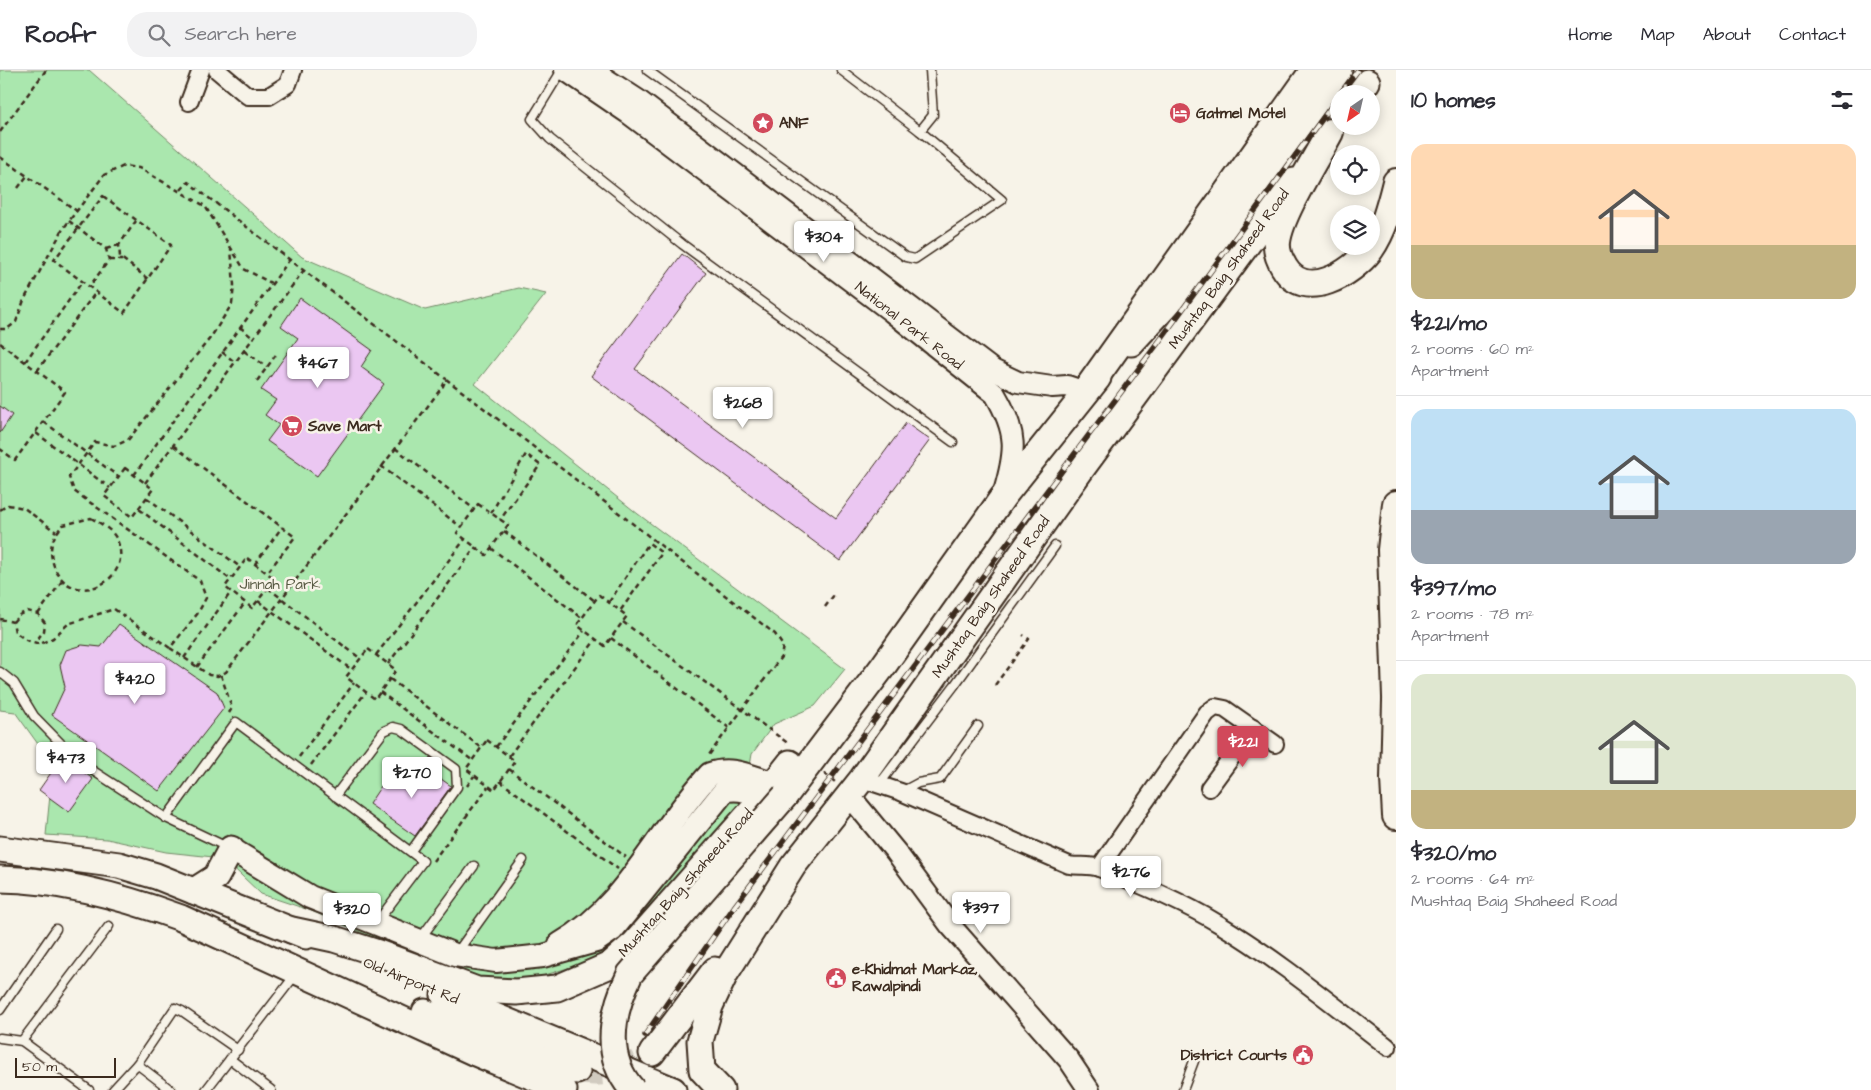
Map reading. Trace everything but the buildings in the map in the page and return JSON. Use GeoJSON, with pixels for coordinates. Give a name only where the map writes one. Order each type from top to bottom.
{"type":"FeatureCollection","features":[{"type":"Feature","properties":{"kind":"highway"},"geometry":{"type":"LineString","coordinates":[[1085,392],[1314,70]]}},
{"type":"Feature","properties":{"kind":"highway"},"geometry":{"type":"LineString","coordinates":[[1330,133],[1280,227],[1278,255],[1288,274],[1299,282],[1310,284],[1325,282],[1347,271],[1369,251],[1379,236],[1396,182]]}},
{"type":"Feature","properties":{"kind":"highway"},"geometry":{"type":"LineString","coordinates":[[1396,504],[1392,550],[1396,697]]}},
{"type":"Feature","properties":{"kind":"highway"},"geometry":{"type":"LineString","coordinates":[[1396,700],[1394,779],[1396,816]]}},
{"type":"Feature","properties":{"kind":"main road"},"geometry":{"type":"LineString","coordinates":[[633,1090],[622,1077],[615,1058],[614,1039],[614,1018],[619,997],[630,974],[805,756],[884,665],[1002,497],[1085,392],[1172,299],[1339,70]]}},
{"type":"Feature","properties":{"kind":"main road","name":"Mushtaq Baig Shaheed Road"},"geometry":{"type":"LineString","coordinates":[[721,1090],[702,1070],[700,1041],[710,1006],[724,974],[793,866],[863,787],[1083,467],[1330,131]]}},
{"type":"Feature","properties":{"kind":"main road"},"geometry":{"type":"LineString","coordinates":[[496,961],[560,944],[605,911],[710,774],[726,770],[737,771],[779,789]]}},
{"type":"Feature","properties":{"kind":"main road"},"geometry":{"type":"LineString","coordinates":[[194,891],[216,877],[231,849],[310,897],[455,955],[496,961],[544,956],[596,941],[612,930],[725,790],[742,789],[750,792],[754,797],[756,806]]}},
{"type":"Feature","properties":{"kind":"main road","name":"Mushtaq Baig Shaheed Road"},"geometry":{"type":"LineString","coordinates":[[292,930],[334,939],[378,953],[476,990],[516,992],[558,988],[610,965],[634,944],[756,806],[779,789]]}},
{"type":"Feature","properties":{"kind":"main road","name":"Old Airport Rd"},"geometry":{"type":"LineString","coordinates":[[0,849],[119,865],[194,891],[292,930],[401,978],[673,1090]]}},
{"type":"Feature","properties":{"kind":"main road"},"geometry":{"type":"LineString","coordinates":[[652,1053],[793,866]]}},
{"type":"Feature","properties":{"kind":"main road"},"geometry":{"type":"LineString","coordinates":[[0,880],[76,888],[139,903],[337,976],[522,1052],[570,1080]]}},
{"type":"Feature","properties":{"kind":"main road"},"geometry":{"type":"LineString","coordinates":[[181,918],[473,1052],[570,1080]]}},
{"type":"Feature","properties":{"kind":"main road"},"geometry":{"type":"LineString","coordinates":[[629,1090],[639,1082],[666,1090]]}},
{"type":"Feature","properties":{"kind":"street"},"geometry":{"type":"LineString","coordinates":[[189,102],[201,70]]}},
{"type":"Feature","properties":{"kind":"street"},"geometry":{"type":"LineString","coordinates":[[217,70],[248,96],[269,96],[288,84],[293,70]]}},
{"type":"Feature","properties":{"kind":"street","name":"National Park Road"},"geometry":{"type":"LineString","coordinates":[[563,70],[643,124],[892,312],[995,394],[1005,412],[1013,440],[1014,460],[1002,497]]}},
{"type":"Feature","properties":{"kind":"street","name":"National Park Road"},"geometry":{"type":"LineString","coordinates":[[592,70],[645,106],[993,370],[1018,382],[1052,387],[1067,386],[1085,392]]}},
{"type":"Feature","properties":{"kind":"street"},"geometry":{"type":"LineString","coordinates":[[1099,868],[1207,713],[1215,707],[1225,709],[1275,744]]}},
{"type":"Feature","properties":{"kind":"street"},"geometry":{"type":"LineString","coordinates":[[1209,788],[1253,728]]}},
{"type":"Feature","properties":{"kind":"street"},"geometry":{"type":"LineString","coordinates":[[863,787],[900,792],[1069,865],[1078,867],[1087,864],[1161,894],[1219,924],[1296,976],[1388,1047]]}},
{"type":"Feature","properties":{"kind":"street"},"geometry":{"type":"LineString","coordinates":[[863,787],[896,852],[950,925],[1069,1060],[1089,1090]]}},
{"type":"Feature","properties":{"kind":"lane"},"geometry":{"type":"LineString","coordinates":[[563,70],[532,119],[550,139],[682,244],[953,442]]}},
{"type":"Feature","properties":{"kind":"lane"},"geometry":{"type":"LineString","coordinates":[[647,70],[896,252],[915,259],[1002,200],[920,131],[841,70]]}},
{"type":"Feature","properties":{"kind":"lane"},"geometry":{"type":"LineString","coordinates":[[920,131],[934,115],[930,70]]}},
{"type":"Feature","properties":{"kind":"lane"},"geometry":{"type":"LineString","coordinates":[[863,787],[954,686],[1055,546]]}},
{"type":"Feature","properties":{"kind":"lane"},"geometry":{"type":"LineString","coordinates":[[0,672],[14,683],[34,716],[78,761],[166,818],[231,849]]}},
{"type":"Feature","properties":{"kind":"lane"},"geometry":{"type":"LineString","coordinates":[[166,818],[236,722],[423,860],[376,924]]}},
{"type":"Feature","properties":{"kind":"lane"},"geometry":{"type":"LineString","coordinates":[[900,792],[918,783],[940,779],[978,726]]}},
{"type":"Feature","properties":{"kind":"lane"},"geometry":{"type":"LineString","coordinates":[[335,796],[384,731],[393,727],[401,729],[456,769],[457,787],[411,852]]}},
{"type":"Feature","properties":{"kind":"lane"},"geometry":{"type":"LineString","coordinates":[[455,955],[523,860]]}},
{"type":"Feature","properties":{"kind":"lane"},"geometry":{"type":"LineString","coordinates":[[418,941],[474,866]]}},
{"type":"Feature","properties":{"kind":"lane"},"geometry":{"type":"LineString","coordinates":[[22,1041],[109,926]]}},
{"type":"Feature","properties":{"kind":"lane"},"geometry":{"type":"LineString","coordinates":[[0,1010],[56,929]]}},
{"type":"Feature","properties":{"kind":"lane"},"geometry":{"type":"LineString","coordinates":[[206,1090],[297,972]]}},
{"type":"Feature","properties":{"kind":"lane"},"geometry":{"type":"LineString","coordinates":[[113,1090],[137,1064],[175,1008],[182,1010],[238,1050]]}},
{"type":"Feature","properties":{"kind":"lane"},"geometry":{"type":"LineString","coordinates":[[0,1038],[22,1041],[89,1090]]}},
{"type":"Feature","properties":{"kind":"lane"},"geometry":{"type":"LineString","coordinates":[[230,1059],[271,1090]]}},
{"type":"Feature","properties":{"kind":"lane"},"geometry":{"type":"LineString","coordinates":[[1183,1090],[1194,1061]]}},
{"type":"Feature","properties":{"kind":"lane"},"geometry":{"type":"LineString","coordinates":[[137,1064],[171,1090]]}},
{"type":"Feature","properties":{"kind":"path"},"geometry":{"type":"LineString","coordinates":[[0,132],[46,70]]}},
{"type":"Feature","properties":{"kind":"path"},"geometry":{"type":"LineString","coordinates":[[0,157],[77,211]]}},
{"type":"Feature","properties":{"kind":"path"},"geometry":{"type":"LineString","coordinates":[[0,328],[7,329],[16,322],[28,292],[69,221],[104,175],[124,166],[139,168],[205,206],[244,269],[271,283]]}},
{"type":"Feature","properties":{"kind":"path"},"geometry":{"type":"LineString","coordinates":[[18,188],[27,176]]}},
{"type":"Feature","properties":{"kind":"path"},"geometry":{"type":"LineString","coordinates":[[181,191],[188,182],[775,634],[783,646],[781,657],[706,760]]}},
{"type":"Feature","properties":{"kind":"path"},"geometry":{"type":"LineString","coordinates":[[103,196],[171,245],[124,312],[54,260],[78,229],[103,196]]}},
{"type":"Feature","properties":{"kind":"path"},"geometry":{"type":"LineString","coordinates":[[69,221],[106,249],[109,260]]}},
{"type":"Feature","properties":{"kind":"path"},"geometry":{"type":"LineString","coordinates":[[106,249],[119,245],[136,221]]}},
{"type":"Feature","properties":{"kind":"path"},"geometry":{"type":"LineString","coordinates":[[119,245],[120,257],[148,279]]}},
{"type":"Feature","properties":{"kind":"path"},"geometry":{"type":"LineString","coordinates":[[170,648],[198,613],[206,598],[200,581],[74,491],[69,478],[96,442],[114,446],[128,440],[211,337],[232,304],[234,285],[231,249]]}},
{"type":"Feature","properties":{"kind":"path"},"geometry":{"type":"LineString","coordinates":[[134,474],[290,259]]}},
{"type":"Feature","properties":{"kind":"path"},"geometry":{"type":"LineString","coordinates":[[109,260],[123,260]]}},
{"type":"Feature","properties":{"kind":"path"},"geometry":{"type":"LineString","coordinates":[[89,286],[109,260]]}},
{"type":"Feature","properties":{"kind":"path"},"geometry":{"type":"LineString","coordinates":[[145,483],[304,270]]}},
{"type":"Feature","properties":{"kind":"path"},"geometry":{"type":"LineString","coordinates":[[25,362],[82,282]]}},
{"type":"Feature","properties":{"kind":"path"},"geometry":{"type":"LineString","coordinates":[[37,371],[96,292]]}},
{"type":"Feature","properties":{"kind":"path"},"geometry":{"type":"LineString","coordinates":[[240,327],[254,339]]}},
{"type":"Feature","properties":{"kind":"path"},"geometry":{"type":"LineString","coordinates":[[0,343],[65,392],[15,460],[0,449]]}},
{"type":"Feature","properties":{"kind":"path"},"geometry":{"type":"LineString","coordinates":[[244,351],[268,367]]}},
{"type":"Feature","properties":{"kind":"path"},"geometry":{"type":"LineString","coordinates":[[222,352],[236,363]]}},
{"type":"Feature","properties":{"kind":"path"},"geometry":{"type":"LineString","coordinates":[[257,381],[278,352]]}},
{"type":"Feature","properties":{"kind":"path"},"geometry":{"type":"LineString","coordinates":[[221,675],[272,611],[443,386],[446,379]]}},
{"type":"Feature","properties":{"kind":"path"},"geometry":{"type":"LineString","coordinates":[[44,422],[119,477]]}},
{"type":"Feature","properties":{"kind":"path"},"geometry":{"type":"LineString","coordinates":[[36,433],[110,488]]}},
{"type":"Feature","properties":{"kind":"path"},"geometry":{"type":"LineString","coordinates":[[174,446],[295,537],[267,573]]}},
{"type":"Feature","properties":{"kind":"path"},"geometry":{"type":"LineString","coordinates":[[395,448],[474,509]]}},
{"type":"Feature","properties":{"kind":"path"},"geometry":{"type":"LineString","coordinates":[[491,513],[526,454],[540,465],[500,520]]}},
{"type":"Feature","properties":{"kind":"path"},"geometry":{"type":"LineString","coordinates":[[381,466],[461,527]]}},
{"type":"Feature","properties":{"kind":"path"},"geometry":{"type":"LineString","coordinates":[[125,468],[153,489],[132,517],[104,496],[119,477],[125,468]]}},
{"type":"Feature","properties":{"kind":"path"},"geometry":{"type":"LineString","coordinates":[[147,498],[240,567]]}},
{"type":"Feature","properties":{"kind":"path"},"geometry":{"type":"LineString","coordinates":[[478,504],[508,526],[486,555],[457,533],[474,509],[478,504]]}},
{"type":"Feature","properties":{"kind":"path"},"geometry":{"type":"LineString","coordinates":[[0,510],[8,505],[24,508],[57,532]]}},
{"type":"Feature","properties":{"kind":"path"},"geometry":{"type":"LineString","coordinates":[[138,509],[230,580]]}},
{"type":"Feature","properties":{"kind":"path"},"geometry":{"type":"LineString","coordinates":[[91,518],[106,527],[117,539],[119,550],[117,568],[108,581],[96,588],[80,589],[63,581],[56,573],[50,553],[57,532],[63,525],[91,518]]}},
{"type":"Feature","properties":{"kind":"path"},"geometry":{"type":"LineString","coordinates":[[254,564],[282,527]]}},
{"type":"Feature","properties":{"kind":"path"},"geometry":{"type":"LineString","coordinates":[[504,531],[595,600]]}},
{"type":"Feature","properties":{"kind":"path"},"geometry":{"type":"LineString","coordinates":[[376,655],[465,539]]}},
{"type":"Feature","properties":{"kind":"path"},"geometry":{"type":"LineString","coordinates":[[609,602],[649,543],[662,553],[620,611]]}},
{"type":"Feature","properties":{"kind":"path"},"geometry":{"type":"LineString","coordinates":[[388,664],[476,547]]}},
{"type":"Feature","properties":{"kind":"path"},"geometry":{"type":"LineString","coordinates":[[491,548],[582,618]]}},
{"type":"Feature","properties":{"kind":"path"},"geometry":{"type":"LineString","coordinates":[[247,558],[275,579],[252,608],[225,587],[240,567],[247,558]]}},
{"type":"Feature","properties":{"kind":"path"},"geometry":{"type":"LineString","coordinates":[[38,614],[63,581]]}},
{"type":"Feature","properties":{"kind":"path"},"geometry":{"type":"LineString","coordinates":[[268,588],[361,659]]}},
{"type":"Feature","properties":{"kind":"path"},"geometry":{"type":"LineString","coordinates":[[184,658],[231,592]]}},
{"type":"Feature","properties":{"kind":"path"},"geometry":{"type":"LineString","coordinates":[[600,595],[628,616],[604,646],[576,625],[595,600],[600,595]]}},
{"type":"Feature","properties":{"kind":"path"},"geometry":{"type":"LineString","coordinates":[[825,607],[834,595]]}},
{"type":"Feature","properties":{"kind":"path"},"geometry":{"type":"LineString","coordinates":[[258,601],[352,670]]}},
{"type":"Feature","properties":{"kind":"path"},"geometry":{"type":"LineString","coordinates":[[197,667],[245,603]]}},
{"type":"Feature","properties":{"kind":"path"},"geometry":{"type":"LineString","coordinates":[[34,642],[44,631],[45,623],[38,614],[27,611],[18,615],[13,622],[14,632],[34,642],[40,644],[53,638],[68,624],[114,609],[209,675],[221,675]]}},
{"type":"Feature","properties":{"kind":"path"},"geometry":{"type":"LineString","coordinates":[[0,619],[13,622]]}},
{"type":"Feature","properties":{"kind":"path"},"geometry":{"type":"LineString","coordinates":[[623,622],[805,756],[863,787]]}},
{"type":"Feature","properties":{"kind":"path"},"geometry":{"type":"LineString","coordinates":[[496,747],[584,631]]}},
{"type":"Feature","properties":{"kind":"path"},"geometry":{"type":"LineString","coordinates":[[995,685],[1028,639],[1023,635]]}},
{"type":"Feature","properties":{"kind":"path"},"geometry":{"type":"LineString","coordinates":[[611,638],[729,728]]}},
{"type":"Feature","properties":{"kind":"path"},"geometry":{"type":"LineString","coordinates":[[509,756],[596,639]]}},
{"type":"Feature","properties":{"kind":"path"},"geometry":{"type":"LineString","coordinates":[[368,650],[396,670],[375,699],[346,678],[361,659],[368,650]]}},
{"type":"Feature","properties":{"kind":"path"},"geometry":{"type":"LineString","coordinates":[[221,675],[232,708],[227,716],[236,722]]}},
{"type":"Feature","properties":{"kind":"path"},"geometry":{"type":"LineString","coordinates":[[390,679],[482,748]]}},
{"type":"Feature","properties":{"kind":"path"},"geometry":{"type":"LineString","coordinates":[[299,757],[354,683]]}},
{"type":"Feature","properties":{"kind":"path"},"geometry":{"type":"LineString","coordinates":[[310,766],[366,692]]}},
{"type":"Feature","properties":{"kind":"path"},"geometry":{"type":"LineString","coordinates":[[380,692],[472,760]]}},
{"type":"Feature","properties":{"kind":"path"},"geometry":{"type":"LineString","coordinates":[[487,740],[515,761],[494,790],[466,769],[482,748],[487,740]]}},
{"type":"Feature","properties":{"kind":"path"},"geometry":{"type":"LineString","coordinates":[[509,769],[632,861]]}},
{"type":"Feature","properties":{"kind":"path"},"geometry":{"type":"LineString","coordinates":[[500,781],[623,872]]}},
{"type":"Feature","properties":{"kind":"path"},"geometry":{"type":"LineString","coordinates":[[423,860],[430,865],[488,786]]}},
{"type":"Feature","properties":{"kind":"green space","name":"Jinnah Park"},"geometry":{"type":"Polygon","coordinates":[[[0,70],[89,70],[302,257],[425,310],[519,288],[546,294],[475,384],[638,514],[845,669],[815,706],[774,724],[752,754],[744,800],[639,931],[610,955],[529,980],[470,979],[309,910],[261,894],[223,858],[166,852],[107,839],[46,835],[53,765],[15,712],[0,710],[0,70]]]}},
{"type":"Feature","properties":{"kind":"tunnel"},"geometry":{"type":"LineString","coordinates":[[577,1071],[597,1073],[616,1070],[652,1053]]}},
{"type":"Feature","properties":{"kind":"railway"},"geometry":{"type":"LineString","coordinates":[[1347,85],[1358,70]]}},
{"type":"Feature","properties":{"kind":"railway"},"geometry":{"type":"LineString","coordinates":[[645,1035],[734,907],[1158,343],[1330,108]]}},
{"type":"Feature","properties":{"kind":"place","name":"Gatmel Motel"},"geometry":{"type":"Point","coordinates":[1180,113]}},
{"type":"Feature","properties":{"kind":"place","name":"ANF"},"geometry":{"type":"Point","coordinates":[763,123]}},
{"type":"Feature","properties":{"kind":"place","name":"Save Mart"},"geometry":{"type":"Point","coordinates":[292,426]}},
{"type":"Feature","properties":{"kind":"place","name":"e-Khidmat Markaz, Rawalpindi"},"geometry":{"type":"Point","coordinates":[836,978]}},
{"type":"Feature","properties":{"kind":"place","name":"District Courts"},"geometry":{"type":"Point","coordinates":[1303,1055]}}]}
